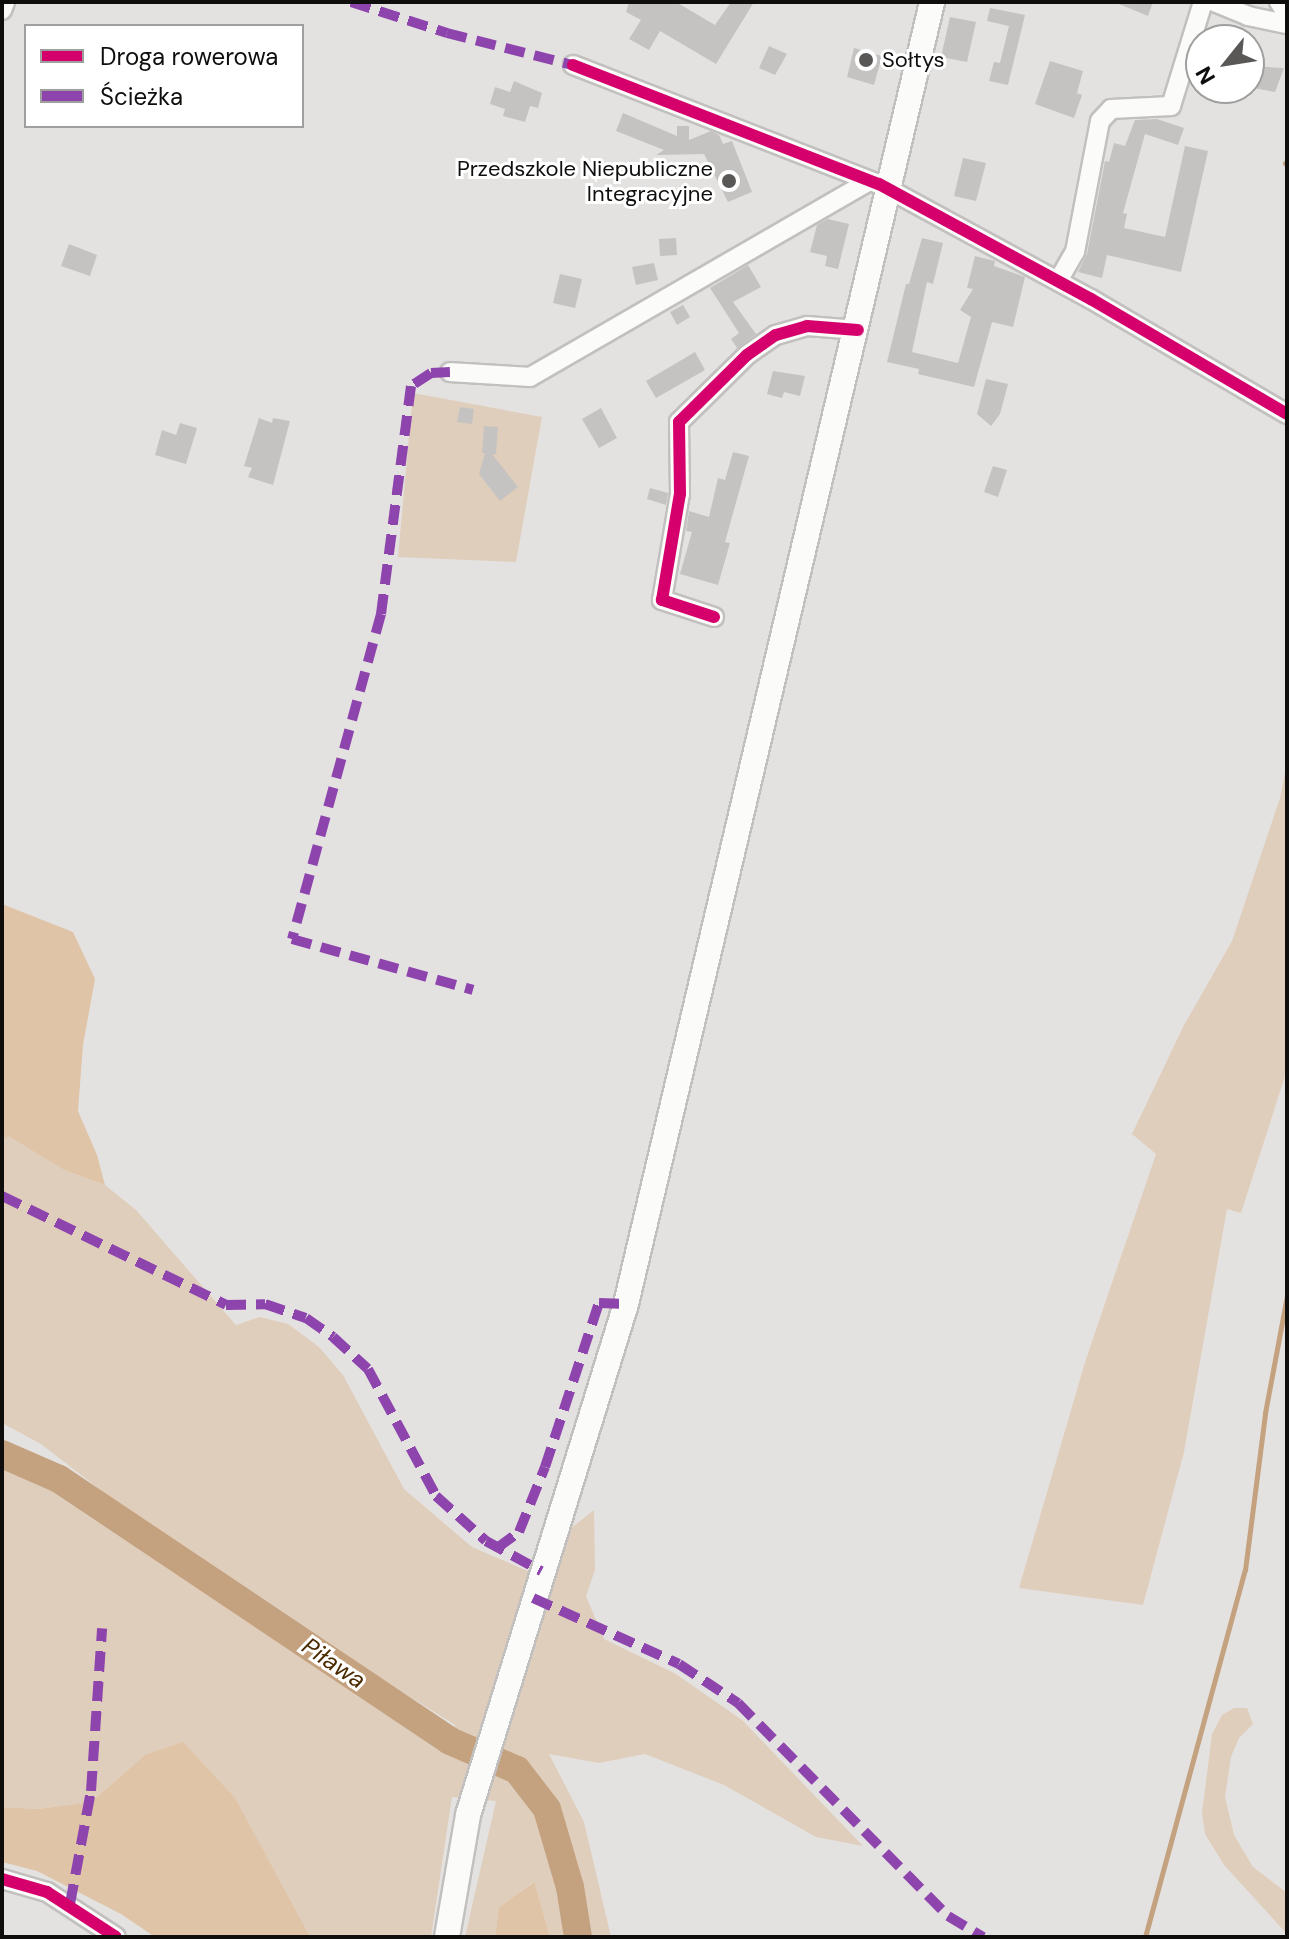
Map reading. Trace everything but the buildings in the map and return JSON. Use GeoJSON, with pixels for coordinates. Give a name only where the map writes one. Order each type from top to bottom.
{"type":"FeatureCollection","features":[{"type":"Feature","properties":{"kind":"main road"},"geometry":{"type":"LineString","coordinates":[[447,1937],[468,1815],[626,1304],[722,888],[858,330],[879,186],[932,2]]}},
{"type":"Feature","properties":{"kind":"street"},"geometry":{"type":"LineString","coordinates":[[2,10],[5,2]]}},
{"type":"Feature","properties":{"kind":"street"},"geometry":{"type":"LineString","coordinates":[[1058,281],[1075,252],[1100,121],[1111,109],[1171,106],[1203,2]]}},
{"type":"Feature","properties":{"kind":"street"},"geometry":{"type":"LineString","coordinates":[[1214,2],[1243,7],[1287,24]]}},
{"type":"Feature","properties":{"kind":"street"},"geometry":{"type":"LineString","coordinates":[[1279,2],[1287,14]]}},
{"type":"Feature","properties":{"kind":"street"},"geometry":{"type":"LineString","coordinates":[[573,65],[879,186],[1058,281],[1287,414]]}},
{"type":"Feature","properties":{"kind":"street"},"geometry":{"type":"LineString","coordinates":[[450,372],[530,377],[879,186]]}},
{"type":"Feature","properties":{"kind":"street"},"geometry":{"type":"LineString","coordinates":[[714,617],[662,600],[680,494],[679,422],[747,355],[776,335],[807,326],[858,330]]}},
{"type":"Feature","properties":{"kind":"street"},"geometry":{"type":"LineString","coordinates":[[2,1879],[47,1892],[116,1937]]}},
{"type":"Feature","properties":{"kind":"shaded area"},"geometry":{"type":"Polygon","coordinates":[[[413,393],[542,417],[516,562],[398,557],[413,393]]]}},
{"type":"Feature","properties":{"kind":"shaded area"},"geometry":{"type":"Polygon","coordinates":[[[1287,762],[1287,1070],[1241,1213],[1227,1209],[1184,1452],[1143,1605],[1019,1588],[1086,1359],[1156,1154],[1132,1134],[1183,1027],[1232,941],[1280,798],[1287,762]]]}},
{"type":"Feature","properties":{"kind":"shaded area"},"geometry":{"type":"Polygon","coordinates":[[[2,904],[73,932],[95,979],[83,1045],[78,1111],[97,1155],[105,1185],[64,1170],[9,1136],[2,1140],[2,904]]]}},
{"type":"Feature","properties":{"kind":"shaded area"},"geometry":{"type":"Polygon","coordinates":[[[9,1135],[64,1170],[105,1185],[136,1210],[236,1325],[260,1317],[288,1324],[319,1347],[343,1375],[404,1489],[472,1547],[551,1581],[566,1532],[594,1510],[595,1570],[586,1596],[604,1639],[676,1674],[742,1720],[863,1846],[816,1837],[724,1785],[645,1754],[599,1763],[549,1754],[584,1822],[611,1937],[550,1937],[533,1882],[499,1907],[495,1937],[465,1937],[496,1801],[452,1797],[431,1937],[310,1937],[145,1755],[91,1802],[38,1809],[2,1807],[2,1454],[59,1479],[449,1740],[455,1725],[272,1610],[125,1509],[41,1444],[2,1423],[2,1140],[9,1135]]]}},
{"type":"Feature","properties":{"kind":"shaded area"},"geometry":{"type":"Polygon","coordinates":[[[1234,1708],[1247,1708],[1253,1724],[1239,1738],[1231,1757],[1225,1797],[1234,1835],[1253,1867],[1287,1893],[1287,1934],[1224,1865],[1205,1834],[1202,1813],[1212,1734],[1222,1715],[1234,1708]]]}},
{"type":"Feature","properties":{"kind":"shaded area"},"geometry":{"type":"Polygon","coordinates":[[[183,1742],[235,1798],[310,1937],[155,1937],[121,1914],[37,1871],[2,1862],[2,1807],[38,1809],[91,1802],[145,1755],[183,1742]]]}},
{"type":"Feature","properties":{"kind":"shaded area"},"geometry":{"type":"Polygon","coordinates":[[[534,1882],[550,1937],[495,1937],[499,1907],[534,1882]]]}},
{"type":"Feature","properties":{"kind":"waterway"},"geometry":{"type":"LineString","coordinates":[[1145,1937],[1245,1570],[1265,1413],[1287,1296]]}},
{"type":"Feature","properties":{"kind":"waterway","name":"Piława"},"geometry":{"type":"LineString","coordinates":[[2,1454],[59,1479],[450,1741],[517,1770],[547,1809],[570,1887],[578,1937]]}},
{"type":"Feature","properties":{"kind":"marked path"},"geometry":{"type":"LineString","coordinates":[[351,2],[447,33],[573,65]]}},
{"type":"Feature","properties":{"kind":"marked path"},"geometry":{"type":"LineString","coordinates":[[450,372],[431,373],[411,386],[381,614],[292,939],[473,990]]}},
{"type":"Feature","properties":{"kind":"marked path"},"geometry":{"type":"LineString","coordinates":[[2,1196],[226,1305],[265,1304],[306,1318],[333,1337],[368,1369],[436,1496],[486,1541],[541,1571]]}},
{"type":"Feature","properties":{"kind":"marked path"},"geometry":{"type":"LineString","coordinates":[[497,1548],[519,1532],[545,1467],[599,1303],[626,1304]]}},
{"type":"Feature","properties":{"kind":"marked path"},"geometry":{"type":"LineString","coordinates":[[533,1598],[679,1664],[738,1703],[948,1916],[983,1937]]}},
{"type":"Feature","properties":{"kind":"marked path"},"geometry":{"type":"LineString","coordinates":[[70,1904],[91,1791],[102,1628]]}},
{"type":"Feature","properties":{"kind":"cycle path"},"geometry":{"type":"LineString","coordinates":[[573,65],[879,184],[1091,299],[1287,414]]}},
{"type":"Feature","properties":{"kind":"cycle path"},"geometry":{"type":"LineString","coordinates":[[714,617],[662,600],[680,494],[679,422],[747,355],[776,335],[807,326],[858,330]]}},
{"type":"Feature","properties":{"kind":"cycle path"},"geometry":{"type":"LineString","coordinates":[[2,1879],[47,1892],[116,1937]]}},
{"type":"Feature","properties":{"kind":"place","name":"Sołtys"},"geometry":{"type":"Point","coordinates":[866,60]}},
{"type":"Feature","properties":{"kind":"place","name":"Przedszkole Niepubliczne Integracyjne"},"geometry":{"type":"Point","coordinates":[729,181]}}]}
